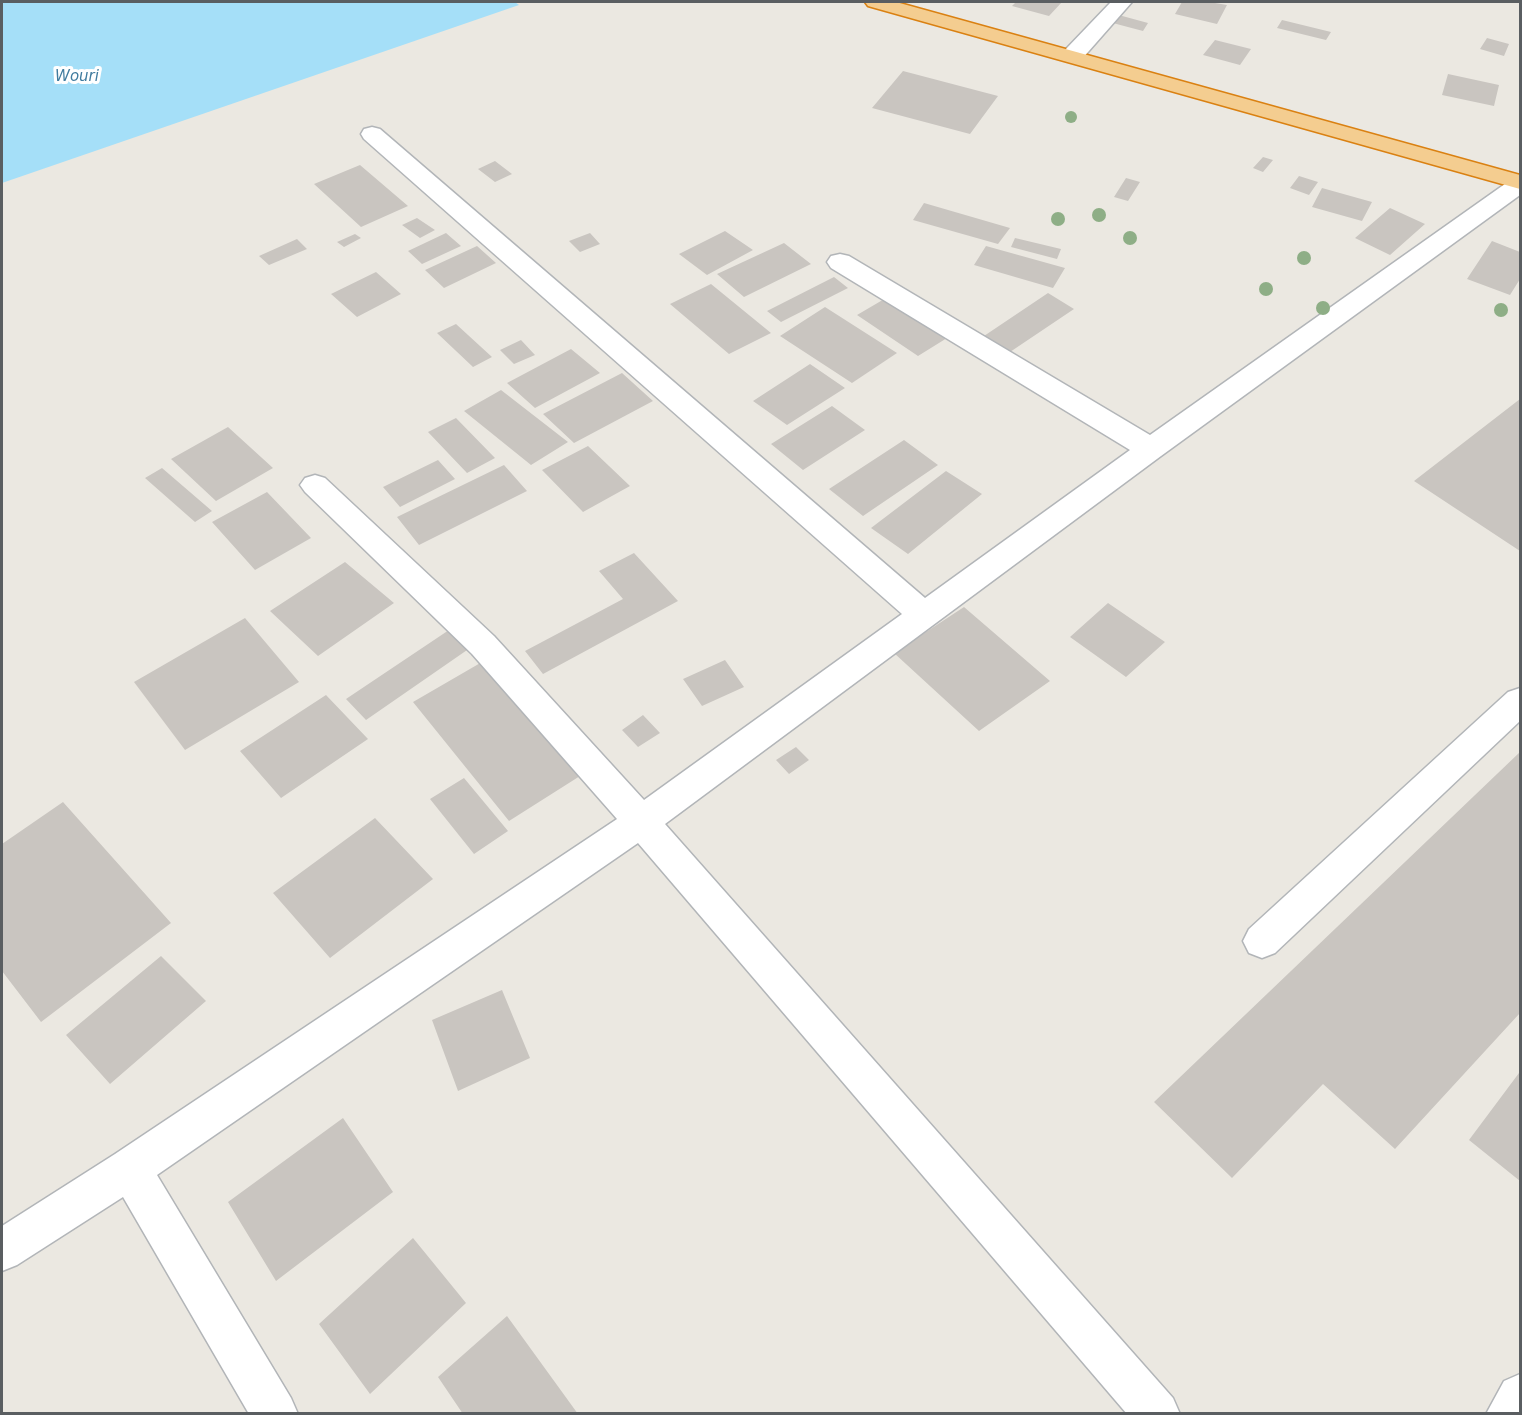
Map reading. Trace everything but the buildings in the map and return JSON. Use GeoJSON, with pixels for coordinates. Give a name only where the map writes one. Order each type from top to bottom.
{"type":"FeatureCollection","features":[{"type":"Feature","properties":{"kind":"highway"},"geometry":{"type":"LineString","coordinates":[[875,2],[1073,55],[1521,183]]}},
{"type":"Feature","properties":{"kind":"street"},"geometry":{"type":"LineString","coordinates":[[1073,55],[1122,2]]}},
{"type":"Feature","properties":{"kind":"street"},"geometry":{"type":"LineString","coordinates":[[372,134],[925,616]]}},
{"type":"Feature","properties":{"kind":"street"},"geometry":{"type":"LineString","coordinates":[[2,1250],[130,1168],[640,822],[925,616],[1150,448],[1521,183]]}},
{"type":"Feature","properties":{"kind":"street"},"geometry":{"type":"LineString","coordinates":[[840,262],[1150,448]]}},
{"type":"Feature","properties":{"kind":"street"},"geometry":{"type":"LineString","coordinates":[[315,485],[483,645],[1157,1413]]}},
{"type":"Feature","properties":{"kind":"street"},"geometry":{"type":"LineString","coordinates":[[1262,941],[1521,701]]}},
{"type":"Feature","properties":{"kind":"street"},"geometry":{"type":"LineString","coordinates":[[130,1168],[275,1413]]}},
{"type":"Feature","properties":{"kind":"street"},"geometry":{"type":"LineString","coordinates":[[1509,1413],[1521,1397]]}},
{"type":"Feature","properties":{"kind":"water","name":"Wouri"},"geometry":{"type":"Polygon","coordinates":[[[2,2],[515,2],[519,5],[2,183],[2,2]]]}}]}
